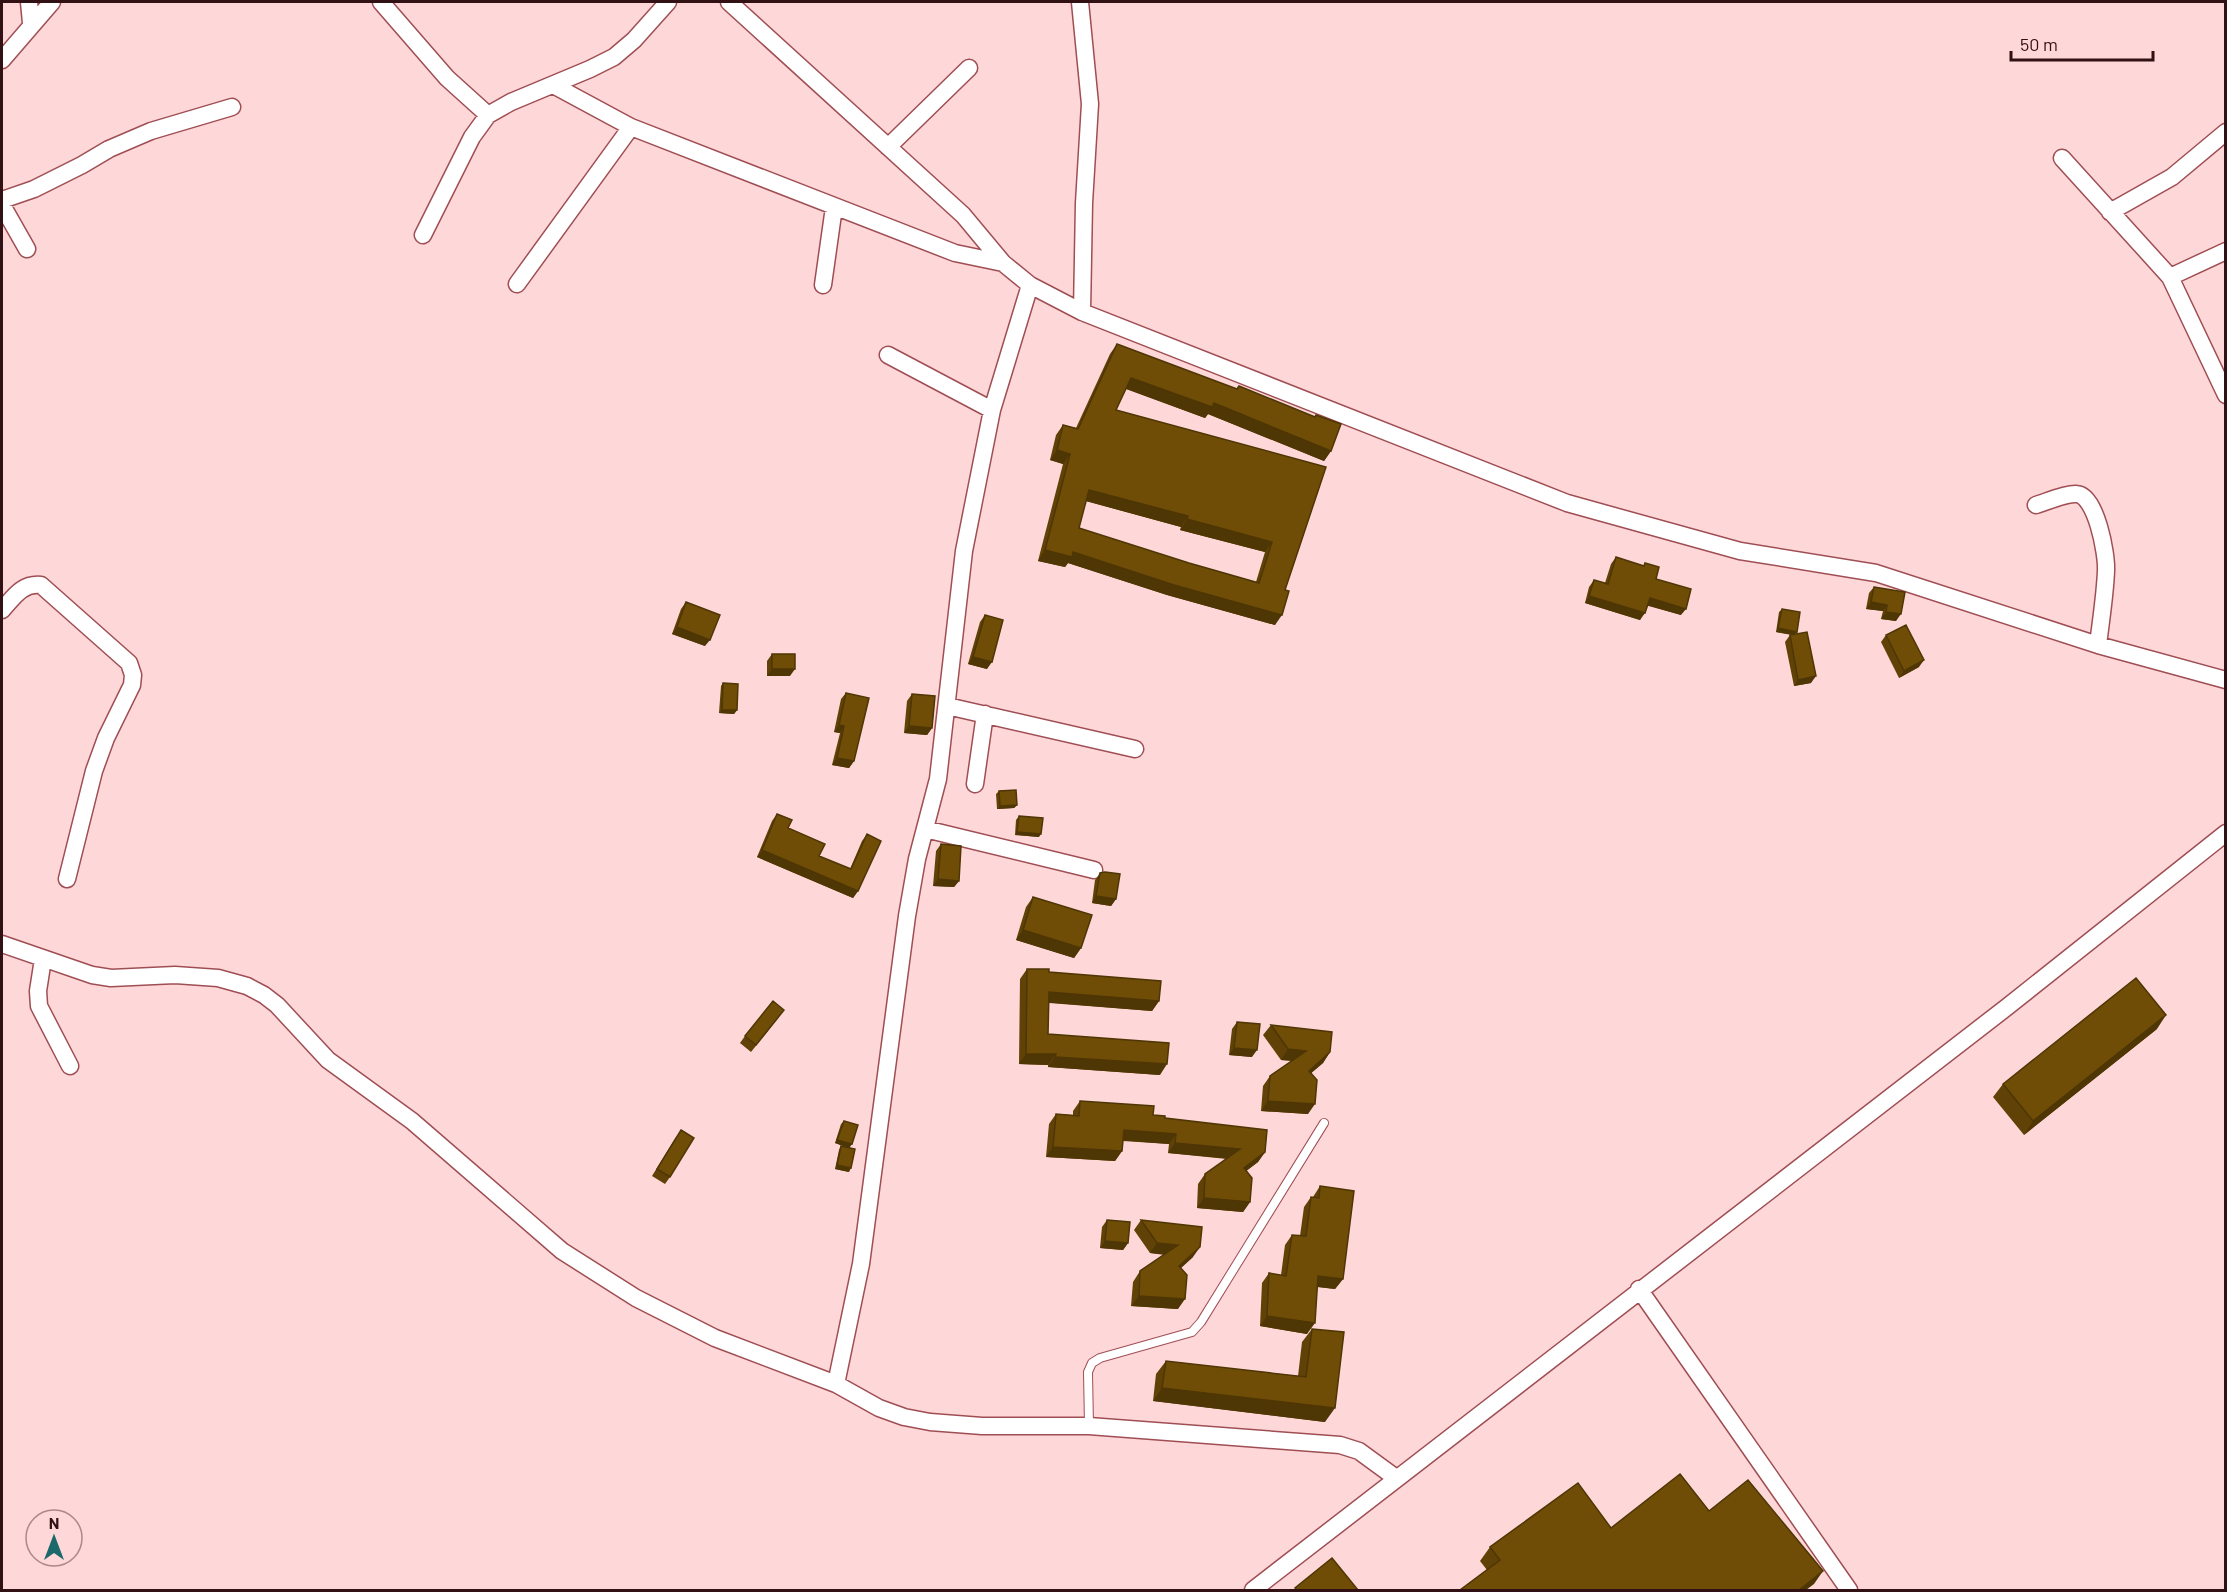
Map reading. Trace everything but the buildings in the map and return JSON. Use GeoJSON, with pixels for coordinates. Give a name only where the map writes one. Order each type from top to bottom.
{"type":"FeatureCollection","features":[{"type":"Feature","properties":{"kind":"street"},"geometry":{"type":"LineString","coordinates":[[29,2],[31,23]]}},
{"type":"Feature","properties":{"kind":"street"},"geometry":{"type":"LineString","coordinates":[[2,60],[31,23],[52,2]]}},
{"type":"Feature","properties":{"kind":"street"},"geometry":{"type":"LineString","coordinates":[[381,2],[447,78],[488,115]]}},
{"type":"Feature","properties":{"kind":"street"},"geometry":{"type":"LineString","coordinates":[[423,235],[472,137],[488,115],[511,102],[614,57],[634,40],[668,2]]}},
{"type":"Feature","properties":{"kind":"street"},"geometry":{"type":"LineString","coordinates":[[729,2],[963,215],[1003,263],[1030,285],[1083,312],[1567,503],[1740,551],[1876,573],[2098,645],[2226,680]]}},
{"type":"Feature","properties":{"kind":"street"},"geometry":{"type":"LineString","coordinates":[[1080,2],[1090,104],[1084,203],[1083,312]]}},
{"type":"Feature","properties":{"kind":"street"},"geometry":{"type":"LineString","coordinates":[[888,147],[969,68]]}},
{"type":"Feature","properties":{"kind":"street"},"geometry":{"type":"LineString","coordinates":[[553,85],[631,127],[955,253],[1003,263]]}},
{"type":"Feature","properties":{"kind":"street"},"geometry":{"type":"LineString","coordinates":[[2,200],[34,189],[109,149],[151,131],[232,107]]}},
{"type":"Feature","properties":{"kind":"street"},"geometry":{"type":"LineString","coordinates":[[517,284],[631,127]]}},
{"type":"Feature","properties":{"kind":"street"},"geometry":{"type":"LineString","coordinates":[[2110,213],[2172,177],[2226,132]]}},
{"type":"Feature","properties":{"kind":"street"},"geometry":{"type":"LineString","coordinates":[[2062,158],[2170,277],[2226,395]]}},
{"type":"Feature","properties":{"kind":"street"},"geometry":{"type":"LineString","coordinates":[[2,205],[27,249]]}},
{"type":"Feature","properties":{"kind":"street"},"geometry":{"type":"LineString","coordinates":[[823,285],[834,207]]}},
{"type":"Feature","properties":{"kind":"street"},"geometry":{"type":"LineString","coordinates":[[2170,277],[2226,251]]}},
{"type":"Feature","properties":{"kind":"street"},"geometry":{"type":"LineString","coordinates":[[836,1384],[861,1264],[907,916],[938,779],[964,551],[992,410],[1030,285]]}},
{"type":"Feature","properties":{"kind":"street"},"geometry":{"type":"LineString","coordinates":[[888,355],[992,410]]}},
{"type":"Feature","properties":{"kind":"street"},"geometry":{"type":"LineString","coordinates":[[2036,505],[2076,494],[2086,497],[2092,507],[2102,542],[2106,569],[2098,645]]}},
{"type":"Feature","properties":{"kind":"street"},"geometry":{"type":"LineString","coordinates":[[2,610],[23,587],[32,584],[41,585],[129,663],[133,675],[132,685],[106,738],[94,771],[67,879]]}},
{"type":"Feature","properties":{"kind":"street"},"geometry":{"type":"LineString","coordinates":[[947,706],[1135,749]]}},
{"type":"Feature","properties":{"kind":"street"},"geometry":{"type":"LineString","coordinates":[[975,784],[985,714]]}},
{"type":"Feature","properties":{"kind":"street"},"geometry":{"type":"LineString","coordinates":[[925,829],[1094,870]]}},
{"type":"Feature","properties":{"kind":"street"},"geometry":{"type":"LineString","coordinates":[[1253,1590],[2007,1007],[2226,833]]}},
{"type":"Feature","properties":{"kind":"street"},"geometry":{"type":"LineString","coordinates":[[2,944],[92,975],[111,978],[175,975],[218,978],[247,986],[277,1005],[328,1060],[412,1121],[562,1251],[636,1298],[715,1338],[836,1384],[879,1408],[904,1417],[930,1422],[982,1426],[1089,1426],[1340,1445],[1359,1451],[1396,1478]]}},
{"type":"Feature","properties":{"kind":"street"},"geometry":{"type":"LineString","coordinates":[[44,959],[38,991],[39,1006],[70,1066]]}},
{"type":"Feature","properties":{"kind":"street"},"geometry":{"type":"LineString","coordinates":[[1640,1289],[1849,1590]]}},
{"type":"Feature","properties":{"kind":"lane"},"geometry":{"type":"LineString","coordinates":[[1089,1426],[1088,1372],[1092,1363],[1100,1358],[1192,1332],[1201,1322],[1324,1123]]}}]}
